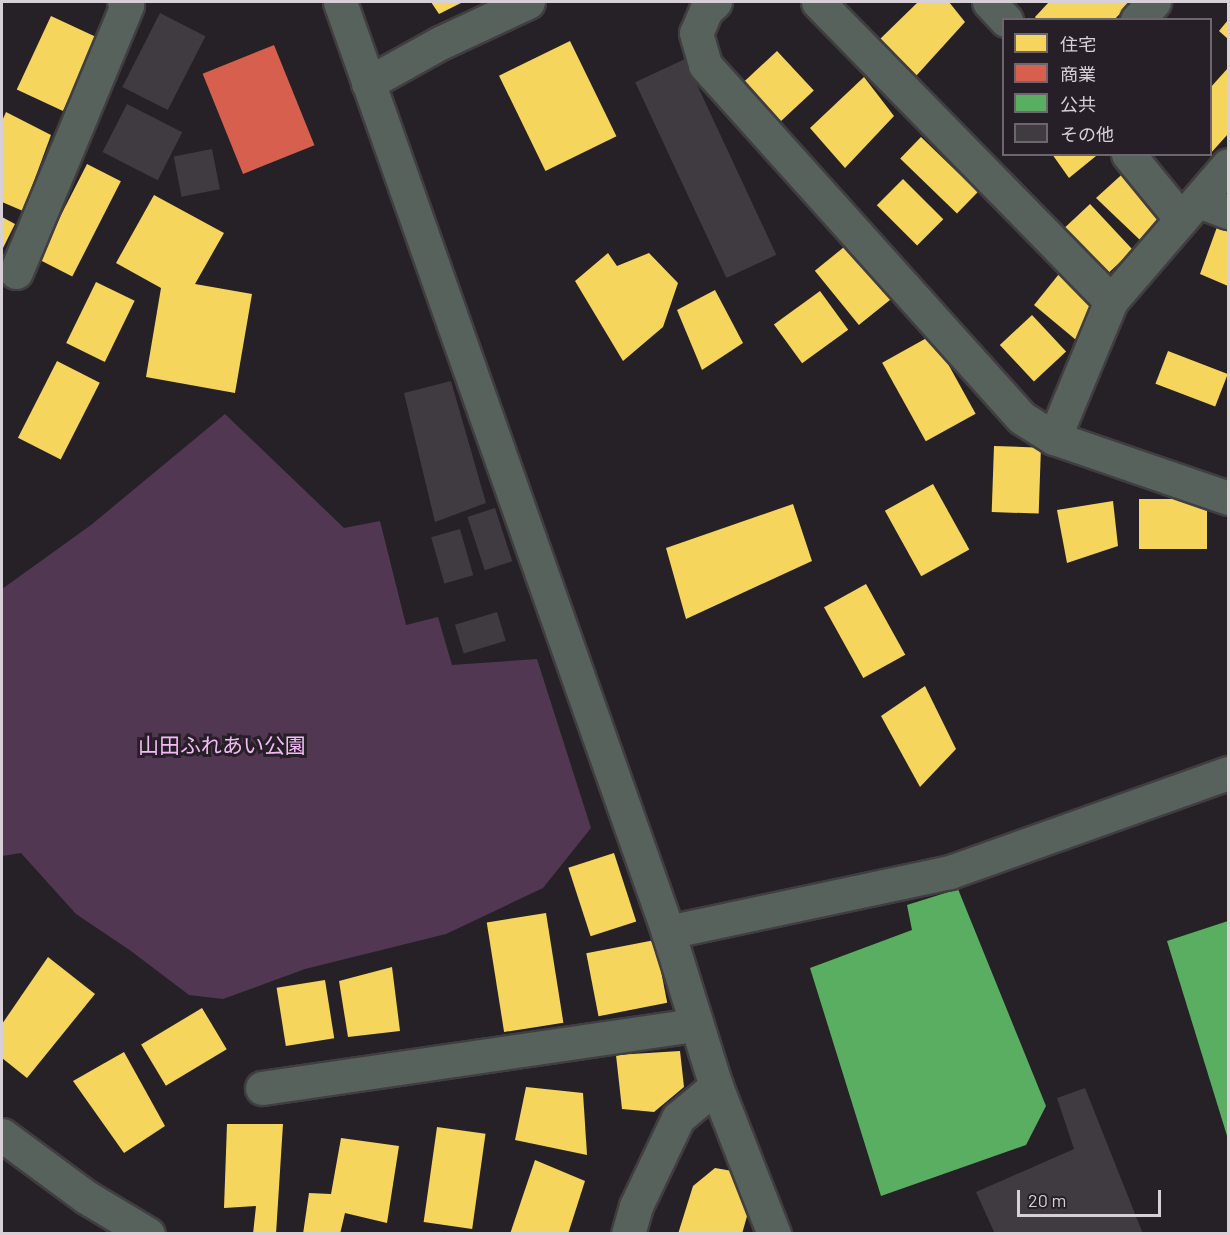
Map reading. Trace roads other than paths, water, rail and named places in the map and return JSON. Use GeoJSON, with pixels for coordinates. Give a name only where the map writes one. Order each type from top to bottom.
{"type":"FeatureCollection","features":[{"type":"Feature","properties":{"kind":"street"},"geometry":{"type":"LineString","coordinates":[[16,272],[127,5],[124,2]]}},
{"type":"Feature","properties":{"kind":"street"},"geometry":{"type":"LineString","coordinates":[[340,2],[668,932],[716,1086],[774,1233]]}},
{"type":"Feature","properties":{"kind":"street"},"geometry":{"type":"LineString","coordinates":[[368,83],[440,43],[528,2]]}},
{"type":"Feature","properties":{"kind":"street"},"geometry":{"type":"LineString","coordinates":[[715,2],[706,10],[696,33],[705,65],[1022,418],[1054,438],[1228,498]]}},
{"type":"Feature","properties":{"kind":"street"},"geometry":{"type":"LineString","coordinates":[[818,2],[1112,301]]}},
{"type":"Feature","properties":{"kind":"street"},"geometry":{"type":"LineString","coordinates":[[989,2],[1004,18]]}},
{"type":"Feature","properties":{"kind":"street"},"geometry":{"type":"LineString","coordinates":[[1139,18],[1154,2]]}},
{"type":"Feature","properties":{"kind":"street"},"geometry":{"type":"LineString","coordinates":[[1131,156],[1203,211]]}},
{"type":"Feature","properties":{"kind":"street"},"geometry":{"type":"LineString","coordinates":[[1054,438],[1112,301],[1203,211],[1228,165]]}},
{"type":"Feature","properties":{"kind":"street"},"geometry":{"type":"LineString","coordinates":[[668,932],[950,872],[1228,773]]}},
{"type":"Feature","properties":{"kind":"street"},"geometry":{"type":"LineString","coordinates":[[262,1088],[696,1026]]}},
{"type":"Feature","properties":{"kind":"street"},"geometry":{"type":"LineString","coordinates":[[628,1233],[636,1206],[678,1118],[716,1086]]}},
{"type":"Feature","properties":{"kind":"street"},"geometry":{"type":"LineString","coordinates":[[2,1135],[86,1197],[148,1233]]}},
{"type":"Feature","properties":{"kind":"park label","name":"山田ふれあい公園"},"geometry":{"type":"Point","coordinates":[222,745]}}]}
